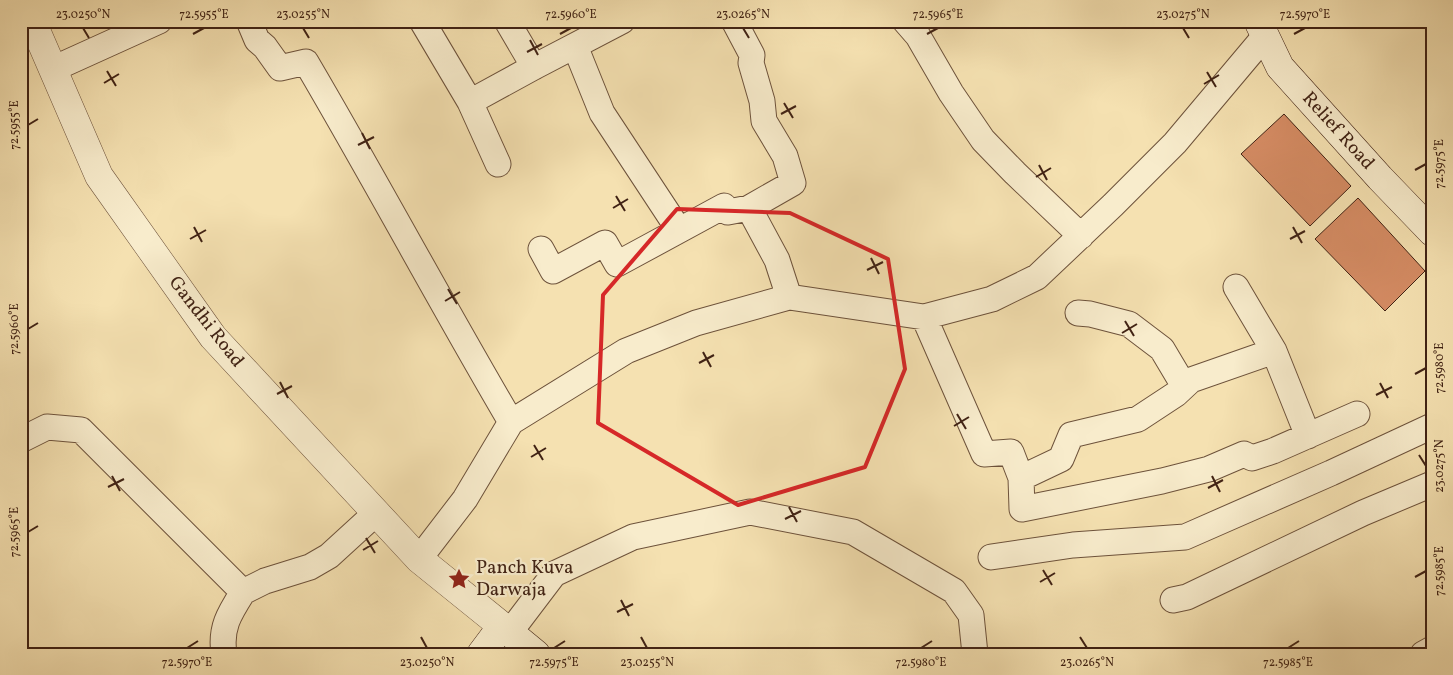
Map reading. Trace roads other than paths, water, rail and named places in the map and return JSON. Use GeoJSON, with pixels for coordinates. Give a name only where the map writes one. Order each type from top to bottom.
{"type":"FeatureCollection","features":[{"type":"Feature","properties":{"kind":"street","name":"Gandhi Road"},"geometry":{"type":"LineString","coordinates":[[32,21],[99,176],[213,338],[419,559],[515,641]]}},
{"type":"Feature","properties":{"kind":"street"},"geometry":{"type":"LineString","coordinates":[[53,69],[159,21]]}},
{"type":"Feature","properties":{"kind":"street"},"geometry":{"type":"LineString","coordinates":[[249,21],[257,40],[280,68],[306,62],[511,422]]}},
{"type":"Feature","properties":{"kind":"street"},"geometry":{"type":"LineString","coordinates":[[422,21],[470,102],[498,164]]}},
{"type":"Feature","properties":{"kind":"street"},"geometry":{"type":"LineString","coordinates":[[507,21],[534,67]]}},
{"type":"Feature","properties":{"kind":"street"},"geometry":{"type":"LineString","coordinates":[[541,249],[553,271],[605,243],[617,264],[724,206],[728,212],[749,208],[793,184],[785,156],[764,121],[762,100],[751,63],[752,55],[734,21]]}},
{"type":"Feature","properties":{"kind":"street"},"geometry":{"type":"LineString","coordinates":[[905,21],[918,36],[951,93],[983,140],[1081,236]]}},
{"type":"Feature","properties":{"kind":"street"},"geometry":{"type":"LineString","coordinates":[[470,102],[614,23]]}},
{"type":"Feature","properties":{"kind":"street"},"geometry":{"type":"LineString","coordinates":[[419,559],[465,499],[511,422],[626,351],[696,323],[789,297],[924,317],[992,299],[1037,277],[1113,205],[1174,143],[1262,29]]}},
{"type":"Feature","properties":{"kind":"street","name":"Relief Road"},"geometry":{"type":"LineString","coordinates":[[1262,29],[1280,67],[1380,178],[1432,232]]}},
{"type":"Feature","properties":{"kind":"street"},"geometry":{"type":"LineString","coordinates":[[575,46],[602,113],[679,230]]}},
{"type":"Feature","properties":{"kind":"street"},"geometry":{"type":"LineString","coordinates":[[749,208],[777,260],[789,297]]}},
{"type":"Feature","properties":{"kind":"street"},"geometry":{"type":"LineString","coordinates":[[1236,287],[1274,351],[1308,436]]}},
{"type":"Feature","properties":{"kind":"street"},"geometry":{"type":"LineString","coordinates":[[1078,313],[1090,314],[1129,324],[1162,349],[1184,386]]}},
{"type":"Feature","properties":{"kind":"street"},"geometry":{"type":"LineString","coordinates":[[924,317],[984,454],[1011,452],[1021,478],[1022,509],[1199,472],[1244,454],[1252,458],[1273,451],[1357,414]]}},
{"type":"Feature","properties":{"kind":"street"},"geometry":{"type":"LineString","coordinates":[[1021,478],[1061,458],[1071,435],[1138,419],[1176,394],[1191,380],[1274,351]]}},
{"type":"Feature","properties":{"kind":"street"},"geometry":{"type":"LineString","coordinates":[[991,557],[1073,545],[1185,537],[1432,426]]}},
{"type":"Feature","properties":{"kind":"street"},"geometry":{"type":"LineString","coordinates":[[21,440],[47,427],[81,430],[242,592]]}},
{"type":"Feature","properties":{"kind":"street"},"geometry":{"type":"LineString","coordinates":[[1173,600],[1187,597],[1363,514],[1432,484]]}},
{"type":"Feature","properties":{"kind":"street"},"geometry":{"type":"LineString","coordinates":[[481,654],[515,641],[554,574],[634,537],[750,512],[853,532],[954,591],[971,615],[975,654]]}},
{"type":"Feature","properties":{"kind":"street"},"geometry":{"type":"LineString","coordinates":[[224,654],[222,642],[224,626],[242,592],[265,581],[310,567],[329,556],[376,513]]}},
{"type":"Feature","properties":{"kind":"street"},"geometry":{"type":"LineString","coordinates":[[1423,654],[1432,649]]}},
{"type":"Feature","properties":{"kind":"place","name":"Panch Kuva Darwaja"},"geometry":{"type":"Point","coordinates":[459,579]}}]}
